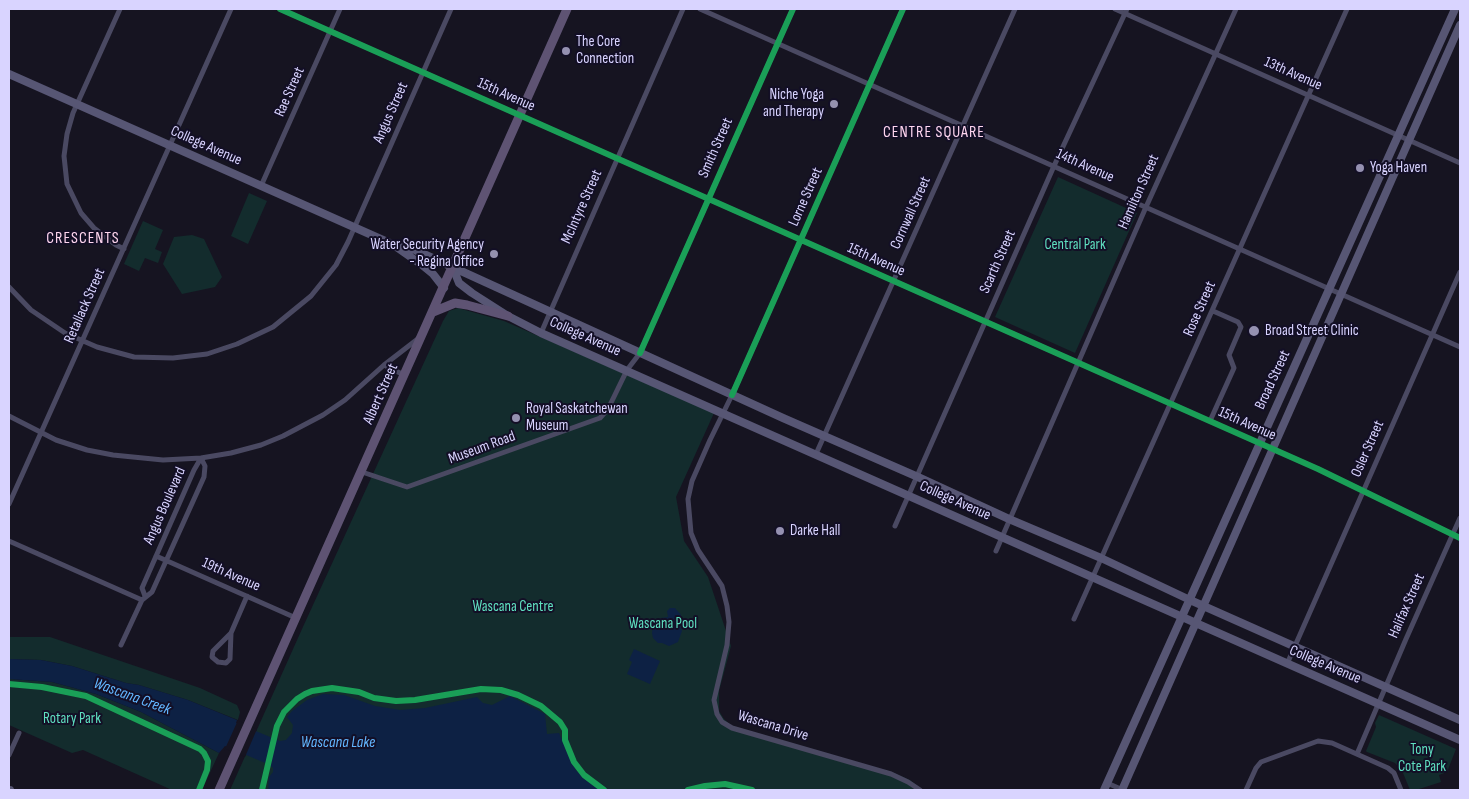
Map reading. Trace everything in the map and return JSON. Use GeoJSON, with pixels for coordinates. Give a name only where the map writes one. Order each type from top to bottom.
{"type":"FeatureCollection","features":[{"type":"Feature","properties":{"kind":"main road","name":"Albert Street"},"geometry":{"type":"LineString","coordinates":[[219,790],[434,312],[567,9]]}},
{"type":"Feature","properties":{"kind":"main road","name":"Broad Street"},"geometry":{"type":"LineString","coordinates":[[1106,787],[1455,9]]}},
{"type":"Feature","properties":{"kind":"main road","name":"Broad Street"},"geometry":{"type":"LineString","coordinates":[[1122,790],[1460,25]]}},
{"type":"Feature","properties":{"kind":"main road","name":"College Avenue"},"geometry":{"type":"LineString","coordinates":[[9,74],[392,244],[415,250],[732,395],[1101,558],[1203,606],[1460,720]]}},
{"type":"Feature","properties":{"kind":"main road","name":"College Avenue"},"geometry":{"type":"LineString","coordinates":[[392,244],[433,274],[444,288]]}},
{"type":"Feature","properties":{"kind":"main road","name":"College Avenue"},"geometry":{"type":"LineString","coordinates":[[453,268],[459,283],[472,294],[541,333],[1460,740]]}},
{"type":"Feature","properties":{"kind":"main road"},"geometry":{"type":"LineString","coordinates":[[434,312],[455,303],[508,316]]}},
{"type":"Feature","properties":{"kind":"street"},"geometry":{"type":"LineString","coordinates":[[120,9],[77,104],[67,134],[64,172],[75,204],[94,228],[124,249]]}},
{"type":"Feature","properties":{"kind":"street","name":"Retallack Street"},"geometry":{"type":"LineString","coordinates":[[9,504],[231,9]]}},
{"type":"Feature","properties":{"kind":"street","name":"15th Avenue"},"geometry":{"type":"LineString","coordinates":[[280,9],[1260,443],[1460,538]]}},
{"type":"Feature","properties":{"kind":"street","name":"Rae Street"},"geometry":{"type":"LineString","coordinates":[[262,186],[340,9]]}},
{"type":"Feature","properties":{"kind":"street","name":"Angus Street"},"geometry":{"type":"LineString","coordinates":[[9,287],[32,310],[65,333],[83,342],[114,353],[134,357],[190,357],[237,344],[273,327],[311,296],[336,264],[451,9]]}},
{"type":"Feature","properties":{"kind":"street","name":"McIntyre Street"},"geometry":{"type":"LineString","coordinates":[[541,333],[683,9]]}},
{"type":"Feature","properties":{"kind":"street","name":"14th Avenue"},"geometry":{"type":"LineString","coordinates":[[700,9],[1460,346]]}},
{"type":"Feature","properties":{"kind":"street","name":"Smith Street"},"geometry":{"type":"LineString","coordinates":[[640,353],[707,198],[793,9]]}},
{"type":"Feature","properties":{"kind":"street","name":"Lorne Street"},"geometry":{"type":"LineString","coordinates":[[732,395],[903,9]]}},
{"type":"Feature","properties":{"kind":"street","name":"Cornwall Street"},"geometry":{"type":"LineString","coordinates":[[816,454],[1015,9]]}},
{"type":"Feature","properties":{"kind":"street","name":"13th Avenue"},"geometry":{"type":"LineString","coordinates":[[1115,9],[1126,11],[1216,54],[1460,163]]}},
{"type":"Feature","properties":{"kind":"street","name":"Hamilton Street"},"geometry":{"type":"LineString","coordinates":[[996,551],[1077,362],[1236,9]]}},
{"type":"Feature","properties":{"kind":"street","name":"Rose Street"},"geometry":{"type":"LineString","coordinates":[[1074,618],[1347,9]]}},
{"type":"Feature","properties":{"kind":"street","name":"Scarth Street"},"geometry":{"type":"LineString","coordinates":[[895,526],[1054,166],[1126,11]]}},
{"type":"Feature","properties":{"kind":"street","name":"Osler Street"},"geometry":{"type":"LineString","coordinates":[[1287,664],[1460,272]]}},
{"type":"Feature","properties":{"kind":"street"},"geometry":{"type":"LineString","coordinates":[[1210,421],[1234,368],[1229,355],[1241,327],[1238,322],[1213,311]]}},
{"type":"Feature","properties":{"kind":"street"},"geometry":{"type":"LineString","coordinates":[[9,416],[42,434],[86,450],[113,456],[163,460],[201,458],[231,453],[261,445],[283,436],[323,415],[345,400],[384,365],[423,335]]}},
{"type":"Feature","properties":{"kind":"street","name":"Museum Road"},"geometry":{"type":"LineString","coordinates":[[362,472],[407,487],[600,418],[608,410],[627,370],[640,353]]}},
{"type":"Feature","properties":{"kind":"street"},"geometry":{"type":"LineString","coordinates":[[384,365],[405,375]]}},
{"type":"Feature","properties":{"kind":"street","name":"Wascana Drive"},"geometry":{"type":"LineString","coordinates":[[732,395],[722,412],[692,481],[688,499],[691,533],[698,550],[722,586],[728,606],[727,645],[714,694],[717,714],[722,722],[732,728],[891,774],[920,790]]}},
{"type":"Feature","properties":{"kind":"street","name":"Angus Boulevard"},"geometry":{"type":"LineString","coordinates":[[121,645],[143,598],[142,588],[201,458]]}},
{"type":"Feature","properties":{"kind":"street","name":"Angus Boulevard"},"geometry":{"type":"LineString","coordinates":[[143,598],[152,592],[204,477],[205,466],[201,458]]}},
{"type":"Feature","properties":{"kind":"street","name":"Halifax Street"},"geometry":{"type":"LineString","coordinates":[[1357,754],[1460,518]]}},
{"type":"Feature","properties":{"kind":"street"},"geometry":{"type":"LineString","coordinates":[[9,541],[143,598]]}},
{"type":"Feature","properties":{"kind":"street","name":"19th Avenue"},"geometry":{"type":"LineString","coordinates":[[156,556],[247,596],[295,621]]}},
{"type":"Feature","properties":{"kind":"street"},"geometry":{"type":"LineString","coordinates":[[231,633],[213,651],[212,657],[218,662],[226,663],[230,659],[231,633],[247,596]]}},
{"type":"Feature","properties":{"kind":"street"},"geometry":{"type":"LineString","coordinates":[[9,755],[18,732]]}},
{"type":"Feature","properties":{"kind":"street"},"geometry":{"type":"LineString","coordinates":[[1246,790],[1256,768],[1261,762],[1318,741],[1332,744],[1388,768],[1394,773],[1401,790]]}},
{"type":"Feature","properties":{"kind":"street"},"geometry":{"type":"LineString","coordinates":[[1106,787],[1122,790]]}},
{"type":"Feature","properties":{"kind":"green space","name":"Central Park"},"geometry":{"type":"Polygon","coordinates":[[[1058,177],[1137,213],[1075,353],[995,317],[1058,177]]]}},
{"type":"Feature","properties":{"kind":"green space"},"geometry":{"type":"Polygon","coordinates":[[[249,193],[267,201],[248,244],[231,236],[249,193]]]}},
{"type":"Feature","properties":{"kind":"green space"},"geometry":{"type":"Polygon","coordinates":[[[143,221],[163,230],[155,249],[162,252],[158,263],[145,258],[139,271],[124,264],[143,221]]]}},
{"type":"Feature","properties":{"kind":"green space"},"geometry":{"type":"Polygon","coordinates":[[[192,235],[204,239],[222,277],[215,287],[182,294],[163,264],[174,237],[192,235]]]}},
{"type":"Feature","properties":{"kind":"green space","name":"Wascana Centre"},"geometry":{"type":"Polygon","coordinates":[[[458,308],[504,321],[714,413],[676,497],[684,541],[708,577],[731,646],[719,691],[719,711],[724,719],[733,727],[892,772],[910,780],[923,790],[230,790],[443,321],[449,311],[458,308]]]}},
{"type":"Feature","properties":{"kind":"green space"},"geometry":{"type":"Polygon","coordinates":[[[9,637],[50,637],[200,688],[237,705],[240,712],[238,720],[188,700],[72,666],[41,660],[9,659],[9,637]]]}},
{"type":"Feature","properties":{"kind":"green space","name":"Rotary Park"},"geometry":{"type":"Polygon","coordinates":[[[9,679],[52,682],[96,694],[141,712],[219,753],[202,790],[172,790],[83,750],[72,753],[9,725],[9,679]]]}},
{"type":"Feature","properties":{"kind":"green space","name":"Tony Cote Park"},"geometry":{"type":"Polygon","coordinates":[[[1379,715],[1456,749],[1447,772],[1439,775],[1441,782],[1410,790],[1403,773],[1395,763],[1366,751],[1379,715]]]}},
{"type":"Feature","properties":{"kind":"water"},"geometry":{"type":"Polygon","coordinates":[[[670,608],[675,608],[681,615],[678,622],[682,631],[678,642],[669,646],[658,643],[653,638],[652,633],[656,621],[668,617],[667,611],[670,608]]]}},
{"type":"Feature","properties":{"kind":"water"},"geometry":{"type":"Polygon","coordinates":[[[634,649],[660,661],[650,684],[627,674],[632,662],[629,660],[634,649]]]}},
{"type":"Feature","properties":{"kind":"water","name":"Wascana Lake"},"geometry":{"type":"Polygon","coordinates":[[[9,659],[41,660],[72,666],[126,683],[139,685],[188,700],[237,720],[236,723],[280,741],[286,740],[292,733],[293,725],[287,717],[292,711],[307,700],[323,694],[344,695],[375,706],[400,710],[425,708],[477,697],[483,703],[492,705],[510,696],[545,714],[547,734],[559,733],[576,770],[601,790],[268,790],[269,777],[273,772],[273,768],[270,765],[225,746],[219,753],[141,712],[96,694],[52,682],[9,679],[9,659]]]}},
{"type":"Feature","properties":{"kind":"pier"},"geometry":{"type":"Polygon","coordinates":[[[239,718],[239,721],[257,729],[245,757],[226,749],[224,751],[239,718]]]}},
{"type":"Feature","properties":{"kind":"cycle path"},"geometry":{"type":"LineString","coordinates":[[280,9],[1318,469],[1460,538]]}},
{"type":"Feature","properties":{"kind":"cycle path"},"geometry":{"type":"LineString","coordinates":[[640,353],[793,9]]}},
{"type":"Feature","properties":{"kind":"cycle path"},"geometry":{"type":"LineString","coordinates":[[732,395],[903,9]]}},
{"type":"Feature","properties":{"kind":"cycle path"},"geometry":{"type":"LineString","coordinates":[[9,684],[42,687],[86,696],[200,749],[208,761],[207,770],[199,790]]}},
{"type":"Feature","properties":{"kind":"cycle path"},"geometry":{"type":"LineString","coordinates":[[262,790],[277,726],[284,712],[305,694],[332,688],[396,701],[415,700],[481,689],[501,690],[518,695],[541,706],[560,722],[565,730],[565,740],[574,762],[584,775],[604,790]]}},
{"type":"Feature","properties":{"kind":"cycle path"},"geometry":{"type":"LineString","coordinates":[[688,790],[725,784],[752,790]]}},
{"type":"Feature","properties":{"kind":"place","name":"The Core Connection"},"geometry":{"type":"Point","coordinates":[566,51]}},
{"type":"Feature","properties":{"kind":"place","name":"Niche Yoga and Therapy"},"geometry":{"type":"Point","coordinates":[834,104]}},
{"type":"Feature","properties":{"kind":"place","name":"Yoga Haven"},"geometry":{"type":"Point","coordinates":[1360,168]}},
{"type":"Feature","properties":{"kind":"place","name":"Water Security Agency - Regina Office"},"geometry":{"type":"Point","coordinates":[494,254]}},
{"type":"Feature","properties":{"kind":"place","name":"Broad Street Clinic"},"geometry":{"type":"Point","coordinates":[1254,331]}},
{"type":"Feature","properties":{"kind":"place","name":"Royal Saskatchewan Museum"},"geometry":{"type":"Point","coordinates":[516,418]}},
{"type":"Feature","properties":{"kind":"place","name":"Darke Hall"},"geometry":{"type":"Point","coordinates":[780,531]}},
{"type":"Feature","properties":{"kind":"district","name":"CENTRE SQUARE"},"geometry":{"type":"Point","coordinates":[934,133]}},
{"type":"Feature","properties":{"kind":"district","name":"CRESCENTS"},"geometry":{"type":"Point","coordinates":[83,239]}},
{"type":"Feature","properties":{"kind":"park label","name":"Wascana Pool"},"geometry":{"type":"Point","coordinates":[663,624]}},
{"type":"Feature","properties":{"kind":"water label","name":"Wascana Creek"},"geometry":{"type":"Point","coordinates":[132,697]}}]}
